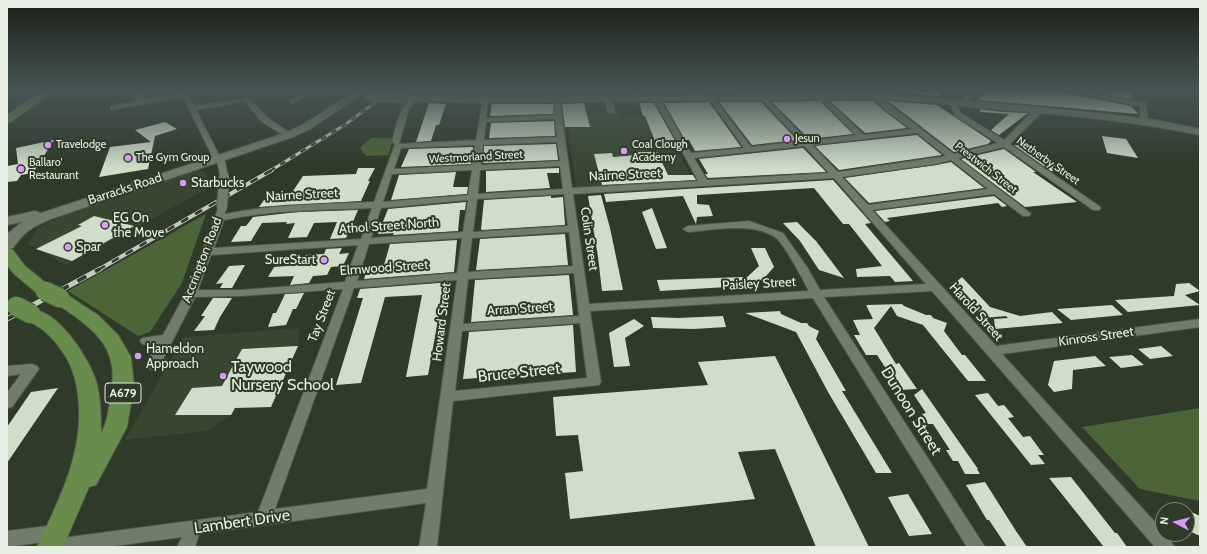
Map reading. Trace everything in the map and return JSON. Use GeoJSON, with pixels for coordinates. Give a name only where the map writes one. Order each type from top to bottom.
{"type":"FeatureCollection","features":[{"type":"Feature","properties":{"kind":"main road","name":"Barracks Road"},"geometry":{"type":"LineString","coordinates":[[7,247],[14,234],[27,225],[46,216],[78,204],[289,135],[324,117]]}},
{"type":"Feature","properties":{"kind":"main road"},"geometry":{"type":"LineString","coordinates":[[1111,117],[1200,132]]}},
{"type":"Feature","properties":{"kind":"main road","name":"Barracks Road"},"geometry":{"type":"LineString","coordinates":[[7,221],[78,204]]}},
{"type":"Feature","properties":{"kind":"main road","name":"A679"},"geometry":{"type":"LineString","coordinates":[[7,247],[15,266],[25,276],[91,319],[111,339],[121,357],[124,385],[116,427],[71,504],[52,542]]}},
{"type":"Feature","properties":{"kind":"main road","name":"A679"},"geometry":{"type":"LineString","coordinates":[[18,307],[57,332],[69,346],[84,372],[91,406],[91,430],[87,455],[71,504]]}},
{"type":"Feature","properties":{"kind":"street","name":"Accrington Road"},"geometry":{"type":"LineString","coordinates":[[153,365],[191,294],[221,213],[224,177],[221,161],[217,158],[195,117]]}},
{"type":"Feature","properties":{"kind":"street"},"geometry":{"type":"LineString","coordinates":[[262,117],[289,135]]}},
{"type":"Feature","properties":{"kind":"street","name":"Tay Street"},"geometry":{"type":"LineString","coordinates":[[264,518],[350,284],[389,172],[397,144],[401,117]]}},
{"type":"Feature","properties":{"kind":"street","name":"Howard Street"},"geometry":{"type":"LineString","coordinates":[[428,547],[482,117]]}},
{"type":"Feature","properties":{"kind":"street"},"geometry":{"type":"LineString","coordinates":[[482,120],[558,117]]}},
{"type":"Feature","properties":{"kind":"street","name":"Colin Street"},"geometry":{"type":"LineString","coordinates":[[558,117],[594,382]]}},
{"type":"Feature","properties":{"kind":"street"},"geometry":{"type":"LineString","coordinates":[[667,117],[704,183]]}},
{"type":"Feature","properties":{"kind":"street"},"geometry":{"type":"LineString","coordinates":[[725,117],[749,149]]}},
{"type":"Feature","properties":{"kind":"street","name":"Harold Street"},"geometry":{"type":"LineString","coordinates":[[785,117],[806,143],[1166,547]]}},
{"type":"Feature","properties":{"kind":"street"},"geometry":{"type":"LineString","coordinates":[[841,117],[862,137]]}},
{"type":"Feature","properties":{"kind":"street","name":"Prestwich Street"},"geometry":{"type":"LineString","coordinates":[[901,117],[1026,214]]}},
{"type":"Feature","properties":{"kind":"street","name":"Netherby Street"},"geometry":{"type":"LineString","coordinates":[[962,117],[1005,144],[1096,208]]}},
{"type":"Feature","properties":{"kind":"street"},"geometry":{"type":"LineString","coordinates":[[1005,144],[1032,117]]}},
{"type":"Feature","properties":{"kind":"street"},"geometry":{"type":"LineString","coordinates":[[1144,117],[1144,122]]}},
{"type":"Feature","properties":{"kind":"street"},"geometry":{"type":"LineString","coordinates":[[688,156],[918,131]]}},
{"type":"Feature","properties":{"kind":"street"},"geometry":{"type":"LineString","coordinates":[[397,144],[479,143],[561,139]]}},
{"type":"Feature","properties":{"kind":"street","name":"Nairne Street"},"geometry":{"type":"LineString","coordinates":[[221,213],[836,175],[954,157],[1005,144]]}},
{"type":"Feature","properties":{"kind":"street","name":"Westmorland Street"},"geometry":{"type":"LineString","coordinates":[[389,172],[564,163]]}},
{"type":"Feature","properties":{"kind":"street"},"geometry":{"type":"LineString","coordinates":[[865,208],[997,192]]}},
{"type":"Feature","properties":{"kind":"street","name":"Dunoon Street"},"geometry":{"type":"LineString","coordinates":[[688,229],[749,224],[779,235],[802,267],[816,294],[976,547]]}},
{"type":"Feature","properties":{"kind":"street","name":"Athol Street North"},"geometry":{"type":"LineString","coordinates":[[206,252],[573,229]]}},
{"type":"Feature","properties":{"kind":"street","name":"Elmwood Street"},"geometry":{"type":"LineString","coordinates":[[191,294],[241,294],[350,284],[579,269]]}},
{"type":"Feature","properties":{"kind":"street","name":"Paisley Street"},"geometry":{"type":"LineString","coordinates":[[585,314],[816,294],[935,287]]}},
{"type":"Feature","properties":{"kind":"street","name":"Arran Street"},"geometry":{"type":"LineString","coordinates":[[456,328],[585,314]]}},
{"type":"Feature","properties":{"kind":"street","name":"Kinross Street"},"geometry":{"type":"LineString","coordinates":[[992,351],[1200,323]]}},
{"type":"Feature","properties":{"kind":"street"},"geometry":{"type":"LineString","coordinates":[[146,340],[167,339]]}},
{"type":"Feature","properties":{"kind":"street"},"geometry":{"type":"LineString","coordinates":[[7,371],[32,369],[7,403]]}},
{"type":"Feature","properties":{"kind":"street","name":"Bruce Street"},"geometry":{"type":"LineString","coordinates":[[447,397],[594,382]]}},
{"type":"Feature","properties":{"kind":"street","name":"Lambert Drive"},"geometry":{"type":"LineString","coordinates":[[7,539],[52,542],[193,529],[264,518],[434,496]]}},
{"type":"Feature","properties":{"kind":"street"},"geometry":{"type":"LineString","coordinates":[[186,547],[193,529]]}},
{"type":"Feature","properties":{"kind":"shaded area","name":"Coal Clough Academy"},"geometry":{"type":"Polygon","coordinates":[[[567,117],[659,117],[694,182],[576,188],[567,117]]]}},
{"type":"Feature","properties":{"kind":"shaded area"},"geometry":{"type":"Polygon","coordinates":[[[197,169],[207,173],[209,188],[66,265],[28,244],[38,228],[71,211],[197,169]]]}},
{"type":"Feature","properties":{"kind":"shaded area","name":"Taywood Nursery School"},"geometry":{"type":"Polygon","coordinates":[[[299,328],[298,346],[271,407],[235,408],[231,415],[207,431],[125,440],[184,337],[299,328]]]}},
{"type":"Feature","properties":{"kind":"green space"},"geometry":{"type":"Polygon","coordinates":[[[371,138],[394,138],[388,155],[366,156],[360,148],[371,138]]]}},
{"type":"Feature","properties":{"kind":"green space"},"geometry":{"type":"Polygon","coordinates":[[[206,214],[182,283],[150,332],[138,336],[68,291],[206,214]]]}},
{"type":"Feature","properties":{"kind":"green space"},"geometry":{"type":"Polygon","coordinates":[[[1200,408],[1200,501],[1140,489],[1082,427],[1200,408]]]}},
{"type":"Feature","properties":{"kind":"building"},"geometry":{"type":"Polygon","coordinates":[[[424,117],[442,117],[439,125],[436,125],[431,141],[416,142],[424,117]]]}},
{"type":"Feature","properties":{"kind":"building"},"geometry":{"type":"Polygon","coordinates":[[[564,117],[587,117],[590,127],[565,127],[564,117]]]}},
{"type":"Feature","properties":{"kind":"building"},"geometry":{"type":"Polygon","coordinates":[[[645,117],[662,117],[675,141],[655,141],[645,117]]]}},
{"type":"Feature","properties":{"kind":"building"},"geometry":{"type":"Polygon","coordinates":[[[672,117],[720,117],[741,147],[695,151],[689,140],[685,140],[672,117]]]}},
{"type":"Feature","properties":{"kind":"building"},"geometry":{"type":"Polygon","coordinates":[[[730,117],[775,117],[797,140],[752,145],[730,117]]]}},
{"type":"Feature","properties":{"kind":"building"},"geometry":{"type":"Polygon","coordinates":[[[787,117],[836,117],[853,134],[809,139],[787,117]]]}},
{"type":"Feature","properties":{"kind":"building"},"geometry":{"type":"Polygon","coordinates":[[[847,117],[892,117],[907,128],[865,133],[847,117]]]}},
{"type":"Feature","properties":{"kind":"building"},"geometry":{"type":"Polygon","coordinates":[[[909,117],[955,117],[991,141],[988,144],[954,152],[909,117]]]}},
{"type":"Feature","properties":{"kind":"building"},"geometry":{"type":"Polygon","coordinates":[[[1006,117],[1023,117],[999,135],[991,130],[1006,117]]]}},
{"type":"Feature","properties":{"kind":"building"},"geometry":{"type":"Polygon","coordinates":[[[554,121],[555,136],[489,138],[491,123],[554,121]]]}},
{"type":"Feature","properties":{"kind":"building","name":"The Gym Group"},"geometry":{"type":"Polygon","coordinates":[[[165,122],[177,129],[155,136],[148,169],[99,177],[110,147],[151,142],[135,130],[165,122]]]}},
{"type":"Feature","properties":{"kind":"building"},"geometry":{"type":"Polygon","coordinates":[[[917,135],[942,155],[839,170],[815,146],[917,135]]]}},
{"type":"Feature","properties":{"kind":"building"},"geometry":{"type":"Polygon","coordinates":[[[1102,136],[1126,139],[1138,158],[1107,153],[1102,136]]]}},
{"type":"Feature","properties":{"kind":"building"},"geometry":{"type":"Polygon","coordinates":[[[54,140],[33,173],[21,175],[17,181],[7,182],[7,166],[18,164],[16,148],[54,140]]]}},
{"type":"Feature","properties":{"kind":"building"},"geometry":{"type":"Polygon","coordinates":[[[556,144],[558,160],[483,163],[484,146],[556,144]]]}},
{"type":"Feature","properties":{"kind":"building"},"geometry":{"type":"Polygon","coordinates":[[[1029,144],[1067,170],[1051,171],[1014,145],[1029,144]]]}},
{"type":"Feature","properties":{"kind":"building"},"geometry":{"type":"Polygon","coordinates":[[[473,147],[471,164],[401,167],[409,149],[473,147]]]}},
{"type":"Feature","properties":{"kind":"building"},"geometry":{"type":"Polygon","coordinates":[[[803,148],[826,172],[708,178],[705,174],[708,174],[699,159],[803,148]]]}},
{"type":"Feature","properties":{"kind":"building"},"geometry":{"type":"Polygon","coordinates":[[[1004,149],[1036,172],[1033,172],[1077,202],[1025,207],[961,159],[1004,149]]]}},
{"type":"Feature","properties":{"kind":"building"},"geometry":{"type":"Polygon","coordinates":[[[636,152],[657,152],[668,175],[693,175],[696,180],[602,185],[594,154],[612,153],[613,157],[637,155],[636,152]]]}},
{"type":"Feature","properties":{"kind":"building"},"geometry":{"type":"Polygon","coordinates":[[[951,162],[984,188],[869,203],[845,178],[936,165],[951,162]]]}},
{"type":"Feature","properties":{"kind":"building"},"geometry":{"type":"Polygon","coordinates":[[[358,168],[375,168],[368,181],[370,181],[361,201],[259,207],[264,200],[275,199],[278,195],[291,194],[303,176],[356,174],[358,168]]]}},
{"type":"Feature","properties":{"kind":"building"},"geometry":{"type":"Polygon","coordinates":[[[559,168],[559,173],[547,173],[550,188],[486,192],[486,171],[559,168]]]}},
{"type":"Feature","properties":{"kind":"building"},"geometry":{"type":"Polygon","coordinates":[[[456,172],[453,187],[468,187],[467,194],[391,200],[399,175],[456,172]]]}},
{"type":"Feature","properties":{"kind":"building"},"geometry":{"type":"Polygon","coordinates":[[[833,180],[871,223],[865,224],[913,281],[895,282],[890,276],[857,277],[856,269],[882,266],[849,224],[843,224],[814,188],[697,195],[697,204],[709,205],[713,216],[697,217],[696,224],[683,196],[606,202],[604,194],[833,180]]]}},
{"type":"Feature","properties":{"kind":"building"},"geometry":{"type":"Polygon","coordinates":[[[601,195],[610,228],[623,290],[602,291],[588,196],[601,195]]]}},
{"type":"Feature","properties":{"kind":"building"},"geometry":{"type":"Polygon","coordinates":[[[551,196],[551,198],[563,197],[565,225],[481,229],[484,200],[551,196]]]}},
{"type":"Feature","properties":{"kind":"building"},"geometry":{"type":"Polygon","coordinates":[[[994,196],[1007,206],[1002,207],[998,203],[887,218],[890,221],[885,222],[875,211],[994,196]]]}},
{"type":"Feature","properties":{"kind":"building"},"geometry":{"type":"Polygon","coordinates":[[[466,202],[465,210],[460,210],[458,231],[393,235],[394,233],[378,234],[388,209],[466,202]]]}},
{"type":"Feature","properties":{"kind":"building"},"geometry":{"type":"Polygon","coordinates":[[[652,208],[667,248],[656,249],[642,212],[652,208]]]}},
{"type":"Feature","properties":{"kind":"building"},"geometry":{"type":"Polygon","coordinates":[[[358,210],[346,238],[330,239],[337,222],[314,223],[307,237],[288,238],[295,223],[286,224],[287,222],[262,223],[251,241],[231,242],[241,226],[246,226],[253,217],[298,212],[358,210]]]}},
{"type":"Feature","properties":{"kind":"building"},"geometry":{"type":"Polygon","coordinates":[[[94,216],[134,226],[72,261],[36,249],[82,226],[78,225],[94,216]]]}},
{"type":"Feature","properties":{"kind":"building"},"geometry":{"type":"Polygon","coordinates":[[[797,222],[816,241],[844,278],[819,270],[800,241],[783,223],[797,222]]]}},
{"type":"Feature","properties":{"kind":"building"},"geometry":{"type":"Polygon","coordinates":[[[565,234],[568,265],[476,270],[480,239],[565,234]]]}},
{"type":"Feature","properties":{"kind":"building"},"geometry":{"type":"Polygon","coordinates":[[[457,240],[454,272],[364,279],[368,265],[384,265],[390,244],[457,240]]]}},
{"type":"Feature","properties":{"kind":"building","name":"SureStart"},"geometry":{"type":"Polygon","coordinates":[[[342,248],[339,254],[349,253],[343,266],[331,267],[327,275],[313,276],[309,283],[290,285],[294,276],[268,277],[274,267],[299,265],[305,255],[324,254],[326,249],[342,248]]]}},
{"type":"Feature","properties":{"kind":"building"},"geometry":{"type":"Polygon","coordinates":[[[751,248],[765,248],[774,267],[760,283],[744,283],[744,286],[660,291],[657,280],[744,277],[744,280],[759,266],[751,248]]]}},
{"type":"Feature","properties":{"kind":"building"},"geometry":{"type":"Polygon","coordinates":[[[245,265],[232,288],[220,288],[223,283],[216,284],[229,266],[245,265]]]}},
{"type":"Feature","properties":{"kind":"building"},"geometry":{"type":"Polygon","coordinates":[[[569,275],[573,315],[471,322],[475,280],[569,275]]]}},
{"type":"Feature","properties":{"kind":"building"},"geometry":{"type":"Polygon","coordinates":[[[962,277],[990,307],[1020,316],[1052,312],[1063,323],[995,329],[994,319],[1008,318],[1006,316],[984,318],[955,283],[962,277]]]}},
{"type":"Feature","properties":{"kind":"building"},"geometry":{"type":"Polygon","coordinates":[[[452,282],[450,293],[443,293],[428,375],[406,377],[422,295],[385,297],[361,383],[336,385],[363,298],[357,298],[360,289],[452,282]]]}},
{"type":"Feature","properties":{"kind":"building"},"geometry":{"type":"Polygon","coordinates":[[[1189,283],[1200,291],[1185,295],[1200,305],[1128,312],[1115,300],[1174,296],[1176,284],[1189,283]]]}},
{"type":"Feature","properties":{"kind":"building"},"geometry":{"type":"Polygon","coordinates":[[[304,293],[296,309],[293,309],[286,325],[268,327],[273,313],[276,313],[285,294],[304,293]]]}},
{"type":"Feature","properties":{"kind":"building"},"geometry":{"type":"Polygon","coordinates":[[[213,298],[232,298],[214,330],[194,331],[205,316],[201,316],[213,298]]]}},
{"type":"Feature","properties":{"kind":"building"},"geometry":{"type":"Polygon","coordinates":[[[902,304],[947,323],[944,331],[962,355],[965,355],[986,381],[968,381],[923,325],[897,316],[891,306],[874,328],[896,364],[899,363],[917,389],[900,390],[877,355],[866,355],[854,335],[860,335],[853,320],[873,319],[866,305],[902,304]]]}},
{"type":"Feature","properties":{"kind":"building"},"geometry":{"type":"Polygon","coordinates":[[[1112,305],[1123,315],[1071,320],[1057,309],[1112,305]]]}},
{"type":"Feature","properties":{"kind":"building"},"geometry":{"type":"Polygon","coordinates":[[[780,311],[781,314],[801,323],[807,323],[809,326],[819,331],[816,339],[846,391],[842,391],[892,473],[876,473],[828,392],[796,332],[745,313],[780,311]]]}},
{"type":"Feature","properties":{"kind":"building"},"geometry":{"type":"Polygon","coordinates":[[[723,316],[726,327],[694,329],[653,328],[651,317],[678,318],[723,316]]]}},
{"type":"Feature","properties":{"kind":"building"},"geometry":{"type":"Polygon","coordinates":[[[634,319],[644,326],[625,338],[630,366],[614,367],[609,333],[634,319]]]}},
{"type":"Feature","properties":{"kind":"building"},"geometry":{"type":"Polygon","coordinates":[[[573,325],[576,372],[463,379],[469,332],[573,325]]]}},
{"type":"Feature","properties":{"kind":"building"},"geometry":{"type":"Polygon","coordinates":[[[298,346],[271,407],[235,408],[231,415],[175,415],[192,388],[222,386],[242,349],[298,346]]]}},
{"type":"Feature","properties":{"kind":"building"},"geometry":{"type":"Polygon","coordinates":[[[1161,346],[1173,356],[1150,359],[1138,349],[1161,346]]]}},
{"type":"Feature","properties":{"kind":"building"},"geometry":{"type":"Polygon","coordinates":[[[1132,355],[1144,365],[1121,368],[1109,357],[1132,355]]]}},
{"type":"Feature","properties":{"kind":"building"},"geometry":{"type":"Polygon","coordinates":[[[775,356],[869,547],[816,547],[775,449],[738,452],[755,499],[570,519],[565,473],[583,471],[578,435],[556,436],[553,397],[708,385],[698,362],[775,356]]]}},
{"type":"Feature","properties":{"kind":"building"},"geometry":{"type":"Polygon","coordinates":[[[1095,356],[1106,366],[1073,370],[1072,389],[1054,392],[1048,385],[1054,361],[1095,356]]]}},
{"type":"Feature","properties":{"kind":"building"},"geometry":{"type":"Polygon","coordinates":[[[58,388],[7,463],[7,427],[31,392],[58,388]]]}},
{"type":"Feature","properties":{"kind":"building"},"geometry":{"type":"Polygon","coordinates":[[[922,389],[980,474],[965,474],[958,461],[953,461],[946,450],[950,450],[933,424],[928,424],[922,414],[926,413],[914,395],[922,389]]]}},
{"type":"Feature","properties":{"kind":"building"},"geometry":{"type":"Polygon","coordinates":[[[988,393],[998,406],[1004,405],[1014,417],[1008,418],[1023,437],[1030,436],[1044,455],[1038,455],[1045,464],[1031,465],[975,395],[988,393]]]}},
{"type":"Feature","properties":{"kind":"building"},"geometry":{"type":"Polygon","coordinates":[[[1071,477],[1127,547],[1104,547],[1049,478],[1071,477]]]}},
{"type":"Feature","properties":{"kind":"building"},"geometry":{"type":"Polygon","coordinates":[[[985,482],[1027,547],[1007,547],[989,520],[987,520],[966,485],[985,482]]]}},
{"type":"Feature","properties":{"kind":"building"},"geometry":{"type":"Polygon","coordinates":[[[908,494],[932,534],[909,536],[888,497],[908,494]]]}},
{"type":"Feature","properties":{"kind":"building"},"geometry":{"type":"Polygon","coordinates":[[[1195,514],[1200,516],[1200,536],[1195,534],[1195,514]]]}},
{"type":"Feature","properties":{"kind":"railway"},"geometry":{"type":"LineString","coordinates":[[270,171],[356,117]]}},
{"type":"Feature","properties":{"kind":"railway"},"geometry":{"type":"LineString","coordinates":[[98,270],[272,170]]}},
{"type":"Feature","properties":{"kind":"railway"},"geometry":{"type":"LineString","coordinates":[[7,319],[100,269]]}},
{"type":"Feature","properties":{"kind":"place","name":"Jesun"},"geometry":{"type":"Point","coordinates":[787,139]}},
{"type":"Feature","properties":{"kind":"place","name":"Travelodge"},"geometry":{"type":"Point","coordinates":[48,145]}},
{"type":"Feature","properties":{"kind":"place","name":"Coal Clough Academy"},"geometry":{"type":"Point","coordinates":[624,151]}},
{"type":"Feature","properties":{"kind":"place","name":"The Gym Group"},"geometry":{"type":"Point","coordinates":[128,158]}},
{"type":"Feature","properties":{"kind":"place","name":"Ballaro' Restaurant"},"geometry":{"type":"Point","coordinates":[21,169]}},
{"type":"Feature","properties":{"kind":"place","name":"Starbucks"},"geometry":{"type":"Point","coordinates":[183,183]}},
{"type":"Feature","properties":{"kind":"place","name":"EG On the Move"},"geometry":{"type":"Point","coordinates":[105,225]}},
{"type":"Feature","properties":{"kind":"place","name":"Spar"},"geometry":{"type":"Point","coordinates":[68,247]}},
{"type":"Feature","properties":{"kind":"place","name":"SureStart"},"geometry":{"type":"Point","coordinates":[324,260]}},
{"type":"Feature","properties":{"kind":"place","name":"Hameldon Approach"},"geometry":{"type":"Point","coordinates":[138,356]}},
{"type":"Feature","properties":{"kind":"place","name":"Taywood Nursery School"},"geometry":{"type":"Point","coordinates":[223,376]}}]}
